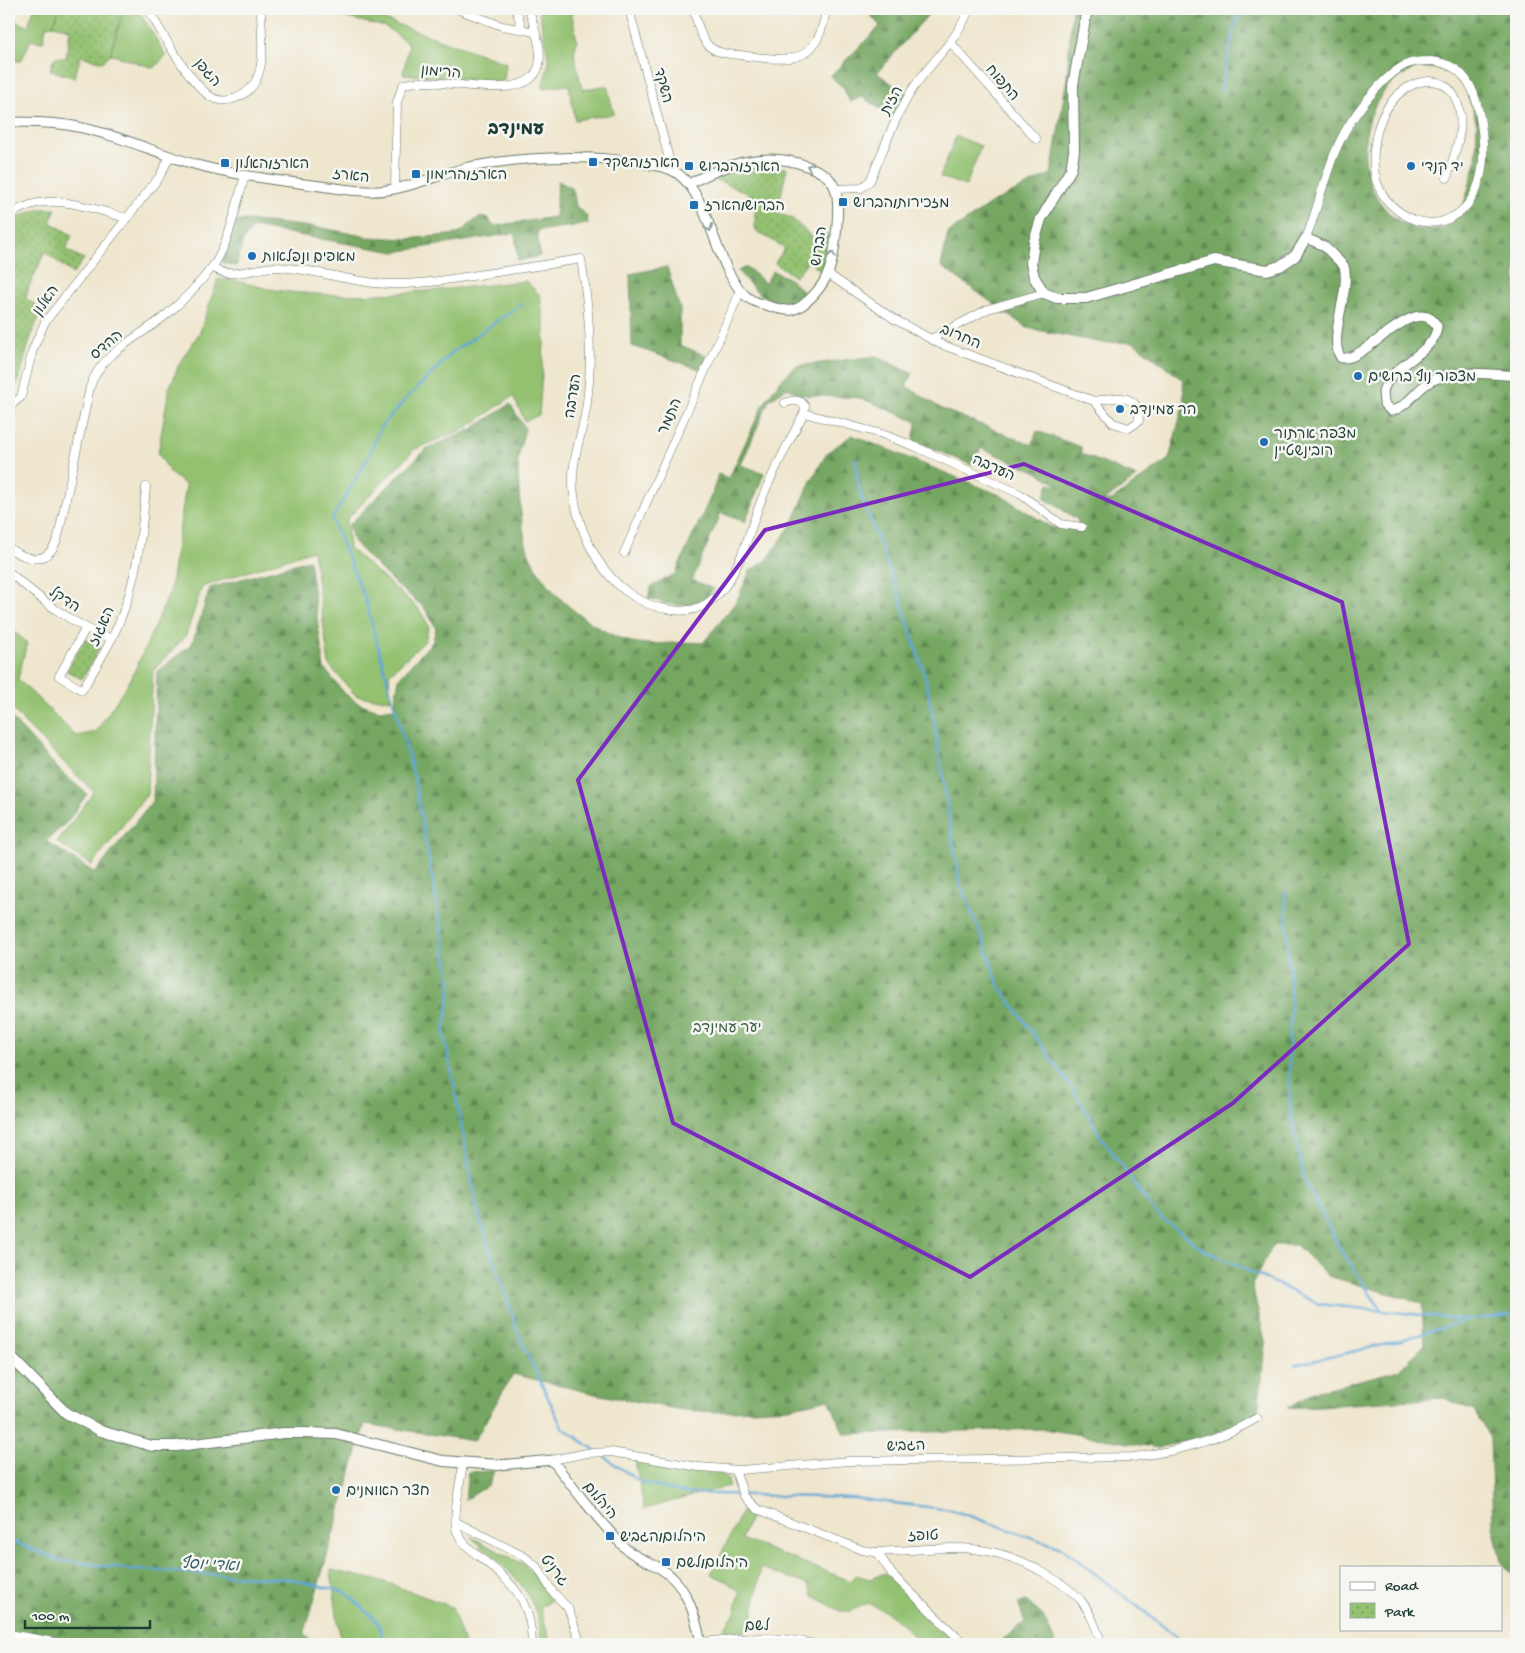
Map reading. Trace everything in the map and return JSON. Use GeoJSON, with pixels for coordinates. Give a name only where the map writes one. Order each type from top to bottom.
{"type":"FeatureCollection","features":[{"type":"Feature","properties":{"kind":"main road"},"geometry":{"type":"LineString","coordinates":[[1087,9],[1073,85],[1074,151],[1071,169],[1041,219],[1034,242],[1031,263],[1034,277],[1044,293],[1057,298],[1086,298],[1214,262],[1224,261],[1267,270],[1280,266],[1295,256],[1306,238]]}},
{"type":"Feature","properties":{"kind":"main road"},"geometry":{"type":"LineString","coordinates":[[9,1355],[30,1379],[66,1413],[101,1431],[152,1446],[177,1446],[284,1433],[336,1434],[423,1457],[463,1463],[498,1464]]}},
{"type":"Feature","properties":{"kind":"street","name":"הגפן"},"geometry":{"type":"LineString","coordinates":[[148,9],[168,43],[202,90],[213,98],[224,101],[241,96],[256,83],[261,63],[261,9]]}},
{"type":"Feature","properties":{"kind":"street"},"geometry":{"type":"LineString","coordinates":[[457,9],[502,26],[535,32],[529,9]]}},
{"type":"Feature","properties":{"kind":"street"},"geometry":{"type":"LineString","coordinates":[[516,9],[522,29]]}},
{"type":"Feature","properties":{"kind":"street","name":"השקד"},"geometry":{"type":"LineString","coordinates":[[629,9],[668,155],[668,169]]}},
{"type":"Feature","properties":{"kind":"street"},"geometry":{"type":"LineString","coordinates":[[693,9],[703,37],[710,47],[723,53],[778,60],[799,57],[811,50],[820,36],[826,9]]}},
{"type":"Feature","properties":{"kind":"street","name":"הזית"},"geometry":{"type":"LineString","coordinates":[[836,189],[857,189],[868,185],[906,101],[950,42],[970,9]]}},
{"type":"Feature","properties":{"kind":"street","name":"הרימון"},"geometry":{"type":"LineString","coordinates":[[395,189],[397,102],[403,85],[422,81],[483,87],[522,84],[536,74],[539,66],[535,32]]}},
{"type":"Feature","properties":{"kind":"street","name":"התפוח"},"geometry":{"type":"LineString","coordinates":[[950,42],[1036,139]]}},
{"type":"Feature","properties":{"kind":"street"},"geometry":{"type":"LineString","coordinates":[[1448,178],[1460,129],[1460,114],[1457,100],[1451,91],[1434,80],[1424,80],[1402,90],[1388,105],[1382,119],[1373,154],[1375,176],[1391,203],[1406,218],[1432,224],[1446,220],[1465,208],[1477,188],[1482,174],[1483,142],[1480,118],[1469,81],[1458,70],[1440,62],[1420,61],[1406,65],[1385,80],[1352,119],[1334,151],[1306,238],[1324,246],[1344,266],[1345,292],[1337,347],[1341,358],[1348,360],[1357,356],[1383,334],[1405,321],[1420,316],[1430,318],[1437,326],[1433,340],[1390,379],[1383,391],[1384,404],[1391,411],[1400,409],[1415,393],[1432,381],[1456,374],[1516,376]]}},
{"type":"Feature","properties":{"kind":"street","name":"הארז"},"geometry":{"type":"LineString","coordinates":[[9,122],[74,126],[170,156],[245,176],[362,191],[395,189],[470,167],[515,161],[604,159],[668,169],[678,174],[689,184]]}},
{"type":"Feature","properties":{"kind":"street","name":"האלון"},"geometry":{"type":"LineString","coordinates":[[9,408],[21,397],[32,353],[45,322],[162,173],[170,156]]}},
{"type":"Feature","properties":{"kind":"street"},"geometry":{"type":"LineString","coordinates":[[689,184],[738,162],[775,158],[816,169],[828,178],[836,189]]}},
{"type":"Feature","properties":{"kind":"street","name":"ההדס"},"geometry":{"type":"LineString","coordinates":[[9,548],[32,559],[46,556],[53,550],[58,537],[90,387],[96,370],[106,359],[166,315],[213,266],[234,216],[245,176]]}},
{"type":"Feature","properties":{"kind":"street","name":"הברוש"},"geometry":{"type":"LineString","coordinates":[[689,184],[698,198],[716,244],[741,290],[754,301],[778,309],[792,310],[802,305],[819,288],[828,274],[838,203],[836,189]]}},
{"type":"Feature","properties":{"kind":"street"},"geometry":{"type":"LineString","coordinates":[[9,216],[26,206],[50,201],[69,203],[126,218]]}},
{"type":"Feature","properties":{"kind":"street","name":"הערבה"},"geometry":{"type":"LineString","coordinates":[[213,266],[221,272],[231,273],[265,268],[288,268],[363,282],[399,284],[427,282],[581,259],[589,303],[590,368],[587,404],[574,465],[576,509],[593,551],[616,583],[634,597],[669,610],[689,611],[699,609],[712,602],[723,590],[762,499],[804,413],[805,406],[801,402],[795,400],[785,402]]}},
{"type":"Feature","properties":{"kind":"street","name":"החרוב"},"geometry":{"type":"LineString","coordinates":[[828,274],[894,319],[958,351],[1094,401],[1120,398],[1130,399],[1138,408],[1139,421],[1130,428],[1117,426],[1094,401]]}},
{"type":"Feature","properties":{"kind":"street","name":"התמר"},"geometry":{"type":"LineString","coordinates":[[624,553],[741,290]]}},
{"type":"Feature","properties":{"kind":"street"},"geometry":{"type":"LineString","coordinates":[[931,339],[988,310],[1044,293]]}},
{"type":"Feature","properties":{"kind":"street","name":"הערבה"},"geometry":{"type":"LineString","coordinates":[[804,413],[882,434],[916,447],[1020,494],[1061,524],[1082,527]]}},
{"type":"Feature","properties":{"kind":"street","name":"האגוז"},"geometry":{"type":"LineString","coordinates":[[86,628],[59,676],[82,690],[112,639],[124,611],[134,573],[146,487]]}},
{"type":"Feature","properties":{"kind":"street","name":"הדקל"},"geometry":{"type":"LineString","coordinates":[[9,572],[51,606],[86,628],[112,639]]}},
{"type":"Feature","properties":{"kind":"street","name":"הגביש"},"geometry":{"type":"LineString","coordinates":[[552,1460],[588,1453],[611,1452],[699,1467],[734,1470],[850,1461],[1134,1457],[1165,1453],[1200,1444],[1231,1433],[1257,1418]]}},
{"type":"Feature","properties":{"kind":"street"},"geometry":{"type":"LineString","coordinates":[[498,1464],[552,1460]]}},
{"type":"Feature","properties":{"kind":"street","name":"היהלום"},"geometry":{"type":"LineString","coordinates":[[552,1460],[587,1505],[626,1548],[637,1557],[665,1571],[680,1585],[691,1606],[701,1643]]}},
{"type":"Feature","properties":{"kind":"street"},"geometry":{"type":"LineString","coordinates":[[463,1463],[456,1522],[457,1529],[464,1543],[511,1582],[521,1596],[530,1620],[532,1644]]}},
{"type":"Feature","properties":{"kind":"street","name":"טופז"},"geometry":{"type":"LineString","coordinates":[[734,1470],[741,1491],[757,1509],[857,1549],[877,1552],[968,1548],[994,1551],[1018,1558],[1063,1583],[1076,1594],[1089,1610],[1102,1644]]}},
{"type":"Feature","properties":{"kind":"street","name":"גרניט"},"geometry":{"type":"LineString","coordinates":[[456,1522],[525,1557],[534,1564],[552,1591],[569,1611],[581,1644]]}},
{"type":"Feature","properties":{"kind":"street"},"geometry":{"type":"LineString","coordinates":[[877,1552],[892,1574],[964,1644]]}},
{"type":"Feature","properties":{"kind":"street"},"geometry":{"type":"LineString","coordinates":[[9,1634],[66,1644]]}},
{"type":"Feature","properties":{"kind":"street","name":"לשם"},"geometry":{"type":"LineString","coordinates":[[701,1643],[764,1637],[813,1644]]}},
{"type":"Feature","properties":{"kind":"highlighted area"},"geometry":{"type":"Polygon","coordinates":[[[1024,464],[1342,602],[1409,944],[1233,1103],[970,1277],[673,1123],[578,780],[765,530],[1024,464]]]}},
{"type":"Feature","properties":{"kind":"green space"},"geometry":{"type":"Polygon","coordinates":[[[34,9],[59,9],[53,25],[46,26],[43,42],[31,40],[21,61],[9,61],[9,28],[12,20],[28,26],[34,9]]]}},
{"type":"Feature","properties":{"kind":"green space"},"geometry":{"type":"Polygon","coordinates":[[[59,9],[124,9],[110,54],[103,62],[81,56],[74,78],[50,70],[54,58],[66,58],[70,29],[53,25],[59,9]]]}},
{"type":"Feature","properties":{"kind":"green space"},"geometry":{"type":"Polygon","coordinates":[[[124,9],[138,9],[166,56],[154,68],[110,54],[124,9]]]}},
{"type":"Feature","properties":{"kind":"green space"},"geometry":{"type":"Polygon","coordinates":[[[309,9],[354,9],[506,63],[504,81],[481,81],[403,74],[409,44],[386,27],[309,9]]]}},
{"type":"Feature","properties":{"kind":"green space"},"geometry":{"type":"Polygon","coordinates":[[[571,9],[577,41],[574,53],[582,90],[607,85],[614,114],[575,120],[569,85],[542,88],[549,62],[539,11],[571,9]]]}},
{"type":"Feature","properties":{"kind":"green space"},"geometry":{"type":"Polygon","coordinates":[[[877,9],[931,9],[877,73],[906,94],[892,116],[862,97],[850,102],[843,87],[830,76],[880,26],[869,13],[877,9]]]}},
{"type":"Feature","properties":{"kind":"green space","name":"יער עמינדב"},"geometry":{"type":"Polygon","coordinates":[[[1072,9],[1516,9],[1515,1577],[1502,1564],[1493,1527],[1490,1438],[1474,1411],[1444,1398],[1288,1408],[1314,1392],[1399,1370],[1424,1345],[1422,1303],[1328,1276],[1296,1245],[1273,1245],[1252,1285],[1266,1345],[1258,1411],[1224,1431],[1158,1448],[1045,1429],[844,1434],[829,1399],[789,1408],[715,1412],[683,1410],[595,1394],[513,1374],[474,1441],[365,1424],[304,1635],[317,1644],[9,1644],[9,715],[61,772],[87,794],[67,822],[46,841],[95,873],[153,800],[157,672],[192,644],[210,588],[309,560],[324,668],[344,693],[358,703],[379,710],[394,708],[399,678],[433,641],[436,628],[424,607],[394,583],[354,543],[349,525],[426,449],[472,429],[510,404],[525,428],[518,461],[519,496],[524,536],[535,566],[548,585],[572,609],[605,631],[632,642],[650,644],[703,643],[736,602],[750,571],[767,560],[792,524],[811,481],[827,453],[852,435],[1000,495],[1051,527],[1063,529],[1077,528],[1078,520],[1044,498],[1049,484],[1061,487],[1037,472],[981,448],[972,465],[913,440],[917,422],[861,398],[801,395],[787,388],[769,400],[741,465],[764,473],[745,522],[721,513],[692,580],[714,589],[699,601],[691,604],[675,605],[648,598],[651,587],[675,574],[712,494],[718,474],[729,478],[763,405],[779,382],[796,366],[876,356],[913,374],[906,386],[942,409],[1032,445],[1037,431],[1081,447],[1082,454],[1137,477],[1101,503],[1112,500],[1169,459],[1184,402],[1183,380],[1133,342],[1103,343],[1027,328],[941,266],[948,233],[995,201],[1051,174],[1067,77],[1072,9]],[[1420,67],[1404,74],[1395,81],[1383,93],[1373,110],[1367,128],[1366,168],[1372,187],[1381,204],[1395,218],[1415,229],[1443,229],[1462,211],[1476,162],[1477,124],[1466,89],[1456,76],[1440,69],[1420,67]]]}},
{"type":"Feature","properties":{"kind":"green space"},"geometry":{"type":"Polygon","coordinates":[[[956,136],[981,146],[966,186],[940,177],[956,136]]]}},
{"type":"Feature","properties":{"kind":"green space"},"geometry":{"type":"Polygon","coordinates":[[[751,166],[787,168],[777,213],[793,219],[814,239],[821,232],[828,234],[827,270],[825,274],[808,261],[795,277],[775,263],[785,248],[755,230],[755,204],[747,204],[748,193],[714,179],[728,171],[751,166]]]}},
{"type":"Feature","properties":{"kind":"green space"},"geometry":{"type":"Polygon","coordinates":[[[558,181],[573,189],[576,206],[587,216],[588,224],[537,231],[540,256],[518,261],[515,233],[395,252],[253,227],[243,241],[236,266],[223,263],[222,258],[236,222],[245,220],[323,228],[368,237],[408,239],[458,234],[478,218],[488,217],[493,226],[555,217],[558,181]]]}},
{"type":"Feature","properties":{"kind":"green space"},"geometry":{"type":"Polygon","coordinates":[[[40,209],[56,209],[50,222],[72,235],[66,250],[84,259],[73,274],[45,252],[28,289],[26,299],[44,310],[33,332],[17,384],[9,398],[9,225],[19,216],[40,209]]]}},
{"type":"Feature","properties":{"kind":"green space"},"geometry":{"type":"Polygon","coordinates":[[[667,267],[680,309],[680,345],[707,356],[702,370],[632,346],[630,274],[667,267]]]}},
{"type":"Feature","properties":{"kind":"green space"},"geometry":{"type":"Polygon","coordinates":[[[748,268],[765,283],[773,271],[788,278],[804,292],[790,304],[774,301],[760,294],[738,271],[748,268]]]}},
{"type":"Feature","properties":{"kind":"green space"},"geometry":{"type":"Polygon","coordinates":[[[218,279],[282,291],[343,295],[404,293],[526,281],[540,295],[545,330],[539,415],[525,421],[513,396],[466,428],[415,449],[347,519],[349,548],[419,609],[429,626],[425,641],[389,674],[391,700],[356,696],[329,665],[313,550],[202,587],[186,635],[153,671],[147,794],[92,865],[57,842],[94,792],[25,724],[9,704],[9,627],[27,643],[18,679],[76,736],[96,732],[132,677],[170,592],[186,485],[171,474],[158,453],[169,389],[180,362],[200,332],[218,279]]]}},
{"type":"Feature","properties":{"kind":"green space"},"geometry":{"type":"Polygon","coordinates":[[[85,639],[100,647],[82,679],[67,671],[85,639]]]}},
{"type":"Feature","properties":{"kind":"green space"},"geometry":{"type":"Polygon","coordinates":[[[635,1460],[690,1471],[720,1474],[728,1478],[729,1486],[644,1509],[635,1460]]]}},
{"type":"Feature","properties":{"kind":"green space"},"geometry":{"type":"Polygon","coordinates":[[[494,1471],[489,1485],[465,1500],[468,1472],[494,1471]]]}},
{"type":"Feature","properties":{"kind":"green space"},"geometry":{"type":"Polygon","coordinates":[[[744,1508],[752,1514],[741,1539],[851,1581],[856,1575],[870,1579],[885,1573],[957,1644],[921,1644],[897,1620],[876,1606],[868,1603],[850,1611],[840,1611],[812,1595],[809,1585],[761,1568],[750,1631],[721,1632],[735,1613],[740,1592],[726,1581],[711,1574],[744,1508]]]}},
{"type":"Feature","properties":{"kind":"green space"},"geometry":{"type":"Polygon","coordinates":[[[471,1537],[523,1564],[534,1574],[551,1601],[540,1608],[551,1644],[541,1644],[535,1609],[528,1595],[509,1571],[471,1537]]]}},
{"type":"Feature","properties":{"kind":"green space"},"geometry":{"type":"Polygon","coordinates":[[[331,1570],[385,1582],[452,1607],[464,1644],[339,1644],[340,1637],[331,1570]]]}},
{"type":"Feature","properties":{"kind":"green space"},"geometry":{"type":"Polygon","coordinates":[[[1026,1601],[1043,1616],[1056,1644],[997,1644],[1025,1622],[1018,1604],[1026,1601]]]}},
{"type":"Feature","properties":{"kind":"waterway"},"geometry":{"type":"LineString","coordinates":[[193,9],[194,14]]}},
{"type":"Feature","properties":{"kind":"waterway"},"geometry":{"type":"LineString","coordinates":[[1221,91],[1235,23],[1244,9]]}},
{"type":"Feature","properties":{"kind":"waterway"},"geometry":{"type":"LineString","coordinates":[[522,304],[454,351],[380,428],[367,460],[332,519],[365,599],[414,777],[451,984],[444,1034],[479,1217],[522,1343],[562,1427],[596,1451]]}},
{"type":"Feature","properties":{"kind":"waterway"},"geometry":{"type":"LineString","coordinates":[[855,459],[860,493],[897,589],[925,676],[960,885],[982,936],[998,984],[1078,1097],[1101,1137],[1156,1214],[1204,1250],[1319,1304],[1468,1320]]}},
{"type":"Feature","properties":{"kind":"waterway"},"geometry":{"type":"LineString","coordinates":[[1285,892],[1291,1006],[1289,1037],[1290,1108],[1304,1179],[1339,1247],[1381,1310]]}},
{"type":"Feature","properties":{"kind":"waterway"},"geometry":{"type":"LineString","coordinates":[[1295,1365],[1395,1342],[1468,1320],[1516,1314]]}},
{"type":"Feature","properties":{"kind":"waterway"},"geometry":{"type":"LineString","coordinates":[[602,1455],[640,1482],[684,1493],[853,1498],[952,1510],[1062,1548],[1177,1637],[1181,1644]]}},
{"type":"Feature","properties":{"kind":"waterway","name":"ואדי יוסף"},"geometry":{"type":"LineString","coordinates":[[9,1540],[59,1560],[128,1569],[290,1579],[346,1592],[377,1621],[386,1644]]}},
{"type":"Feature","properties":{"kind":"place","name":"הארז/השקד"},"geometry":{"type":"Point","coordinates":[593,162]}},
{"type":"Feature","properties":{"kind":"place","name":"הארז/האלון"},"geometry":{"type":"Point","coordinates":[225,163]}},
{"type":"Feature","properties":{"kind":"place","name":"הארז/הברוש"},"geometry":{"type":"Point","coordinates":[689,166]}},
{"type":"Feature","properties":{"kind":"place","name":"יד קנדי"},"geometry":{"type":"Point","coordinates":[1411,166]}},
{"type":"Feature","properties":{"kind":"place","name":"הארז/הרימון"},"geometry":{"type":"Point","coordinates":[416,174]}},
{"type":"Feature","properties":{"kind":"place","name":"מזכירות/הברוש"},"geometry":{"type":"Point","coordinates":[843,202]}},
{"type":"Feature","properties":{"kind":"place","name":"הברוש/הארז"},"geometry":{"type":"Point","coordinates":[694,205]}},
{"type":"Feature","properties":{"kind":"place","name":"מאפים ונפלאות"},"geometry":{"type":"Point","coordinates":[252,256]}},
{"type":"Feature","properties":{"kind":"place","name":"מצפור נוף ברושים"},"geometry":{"type":"Point","coordinates":[1358,376]}},
{"type":"Feature","properties":{"kind":"place","name":"הר עמינדב"},"geometry":{"type":"Point","coordinates":[1120,409]}},
{"type":"Feature","properties":{"kind":"place","name":"מצפה ארתור רובינשטיין"},"geometry":{"type":"Point","coordinates":[1264,442]}},
{"type":"Feature","properties":{"kind":"place","name":"חצר האומנים"},"geometry":{"type":"Point","coordinates":[336,1490]}},
{"type":"Feature","properties":{"kind":"place","name":"היהלום/הגביש"},"geometry":{"type":"Point","coordinates":[610,1536]}},
{"type":"Feature","properties":{"kind":"place","name":"היהלום/לשם"},"geometry":{"type":"Point","coordinates":[666,1562]}},
{"type":"Feature","properties":{"kind":"district","name":"עמינדב"},"geometry":{"type":"Point","coordinates":[516,128]}}]}
